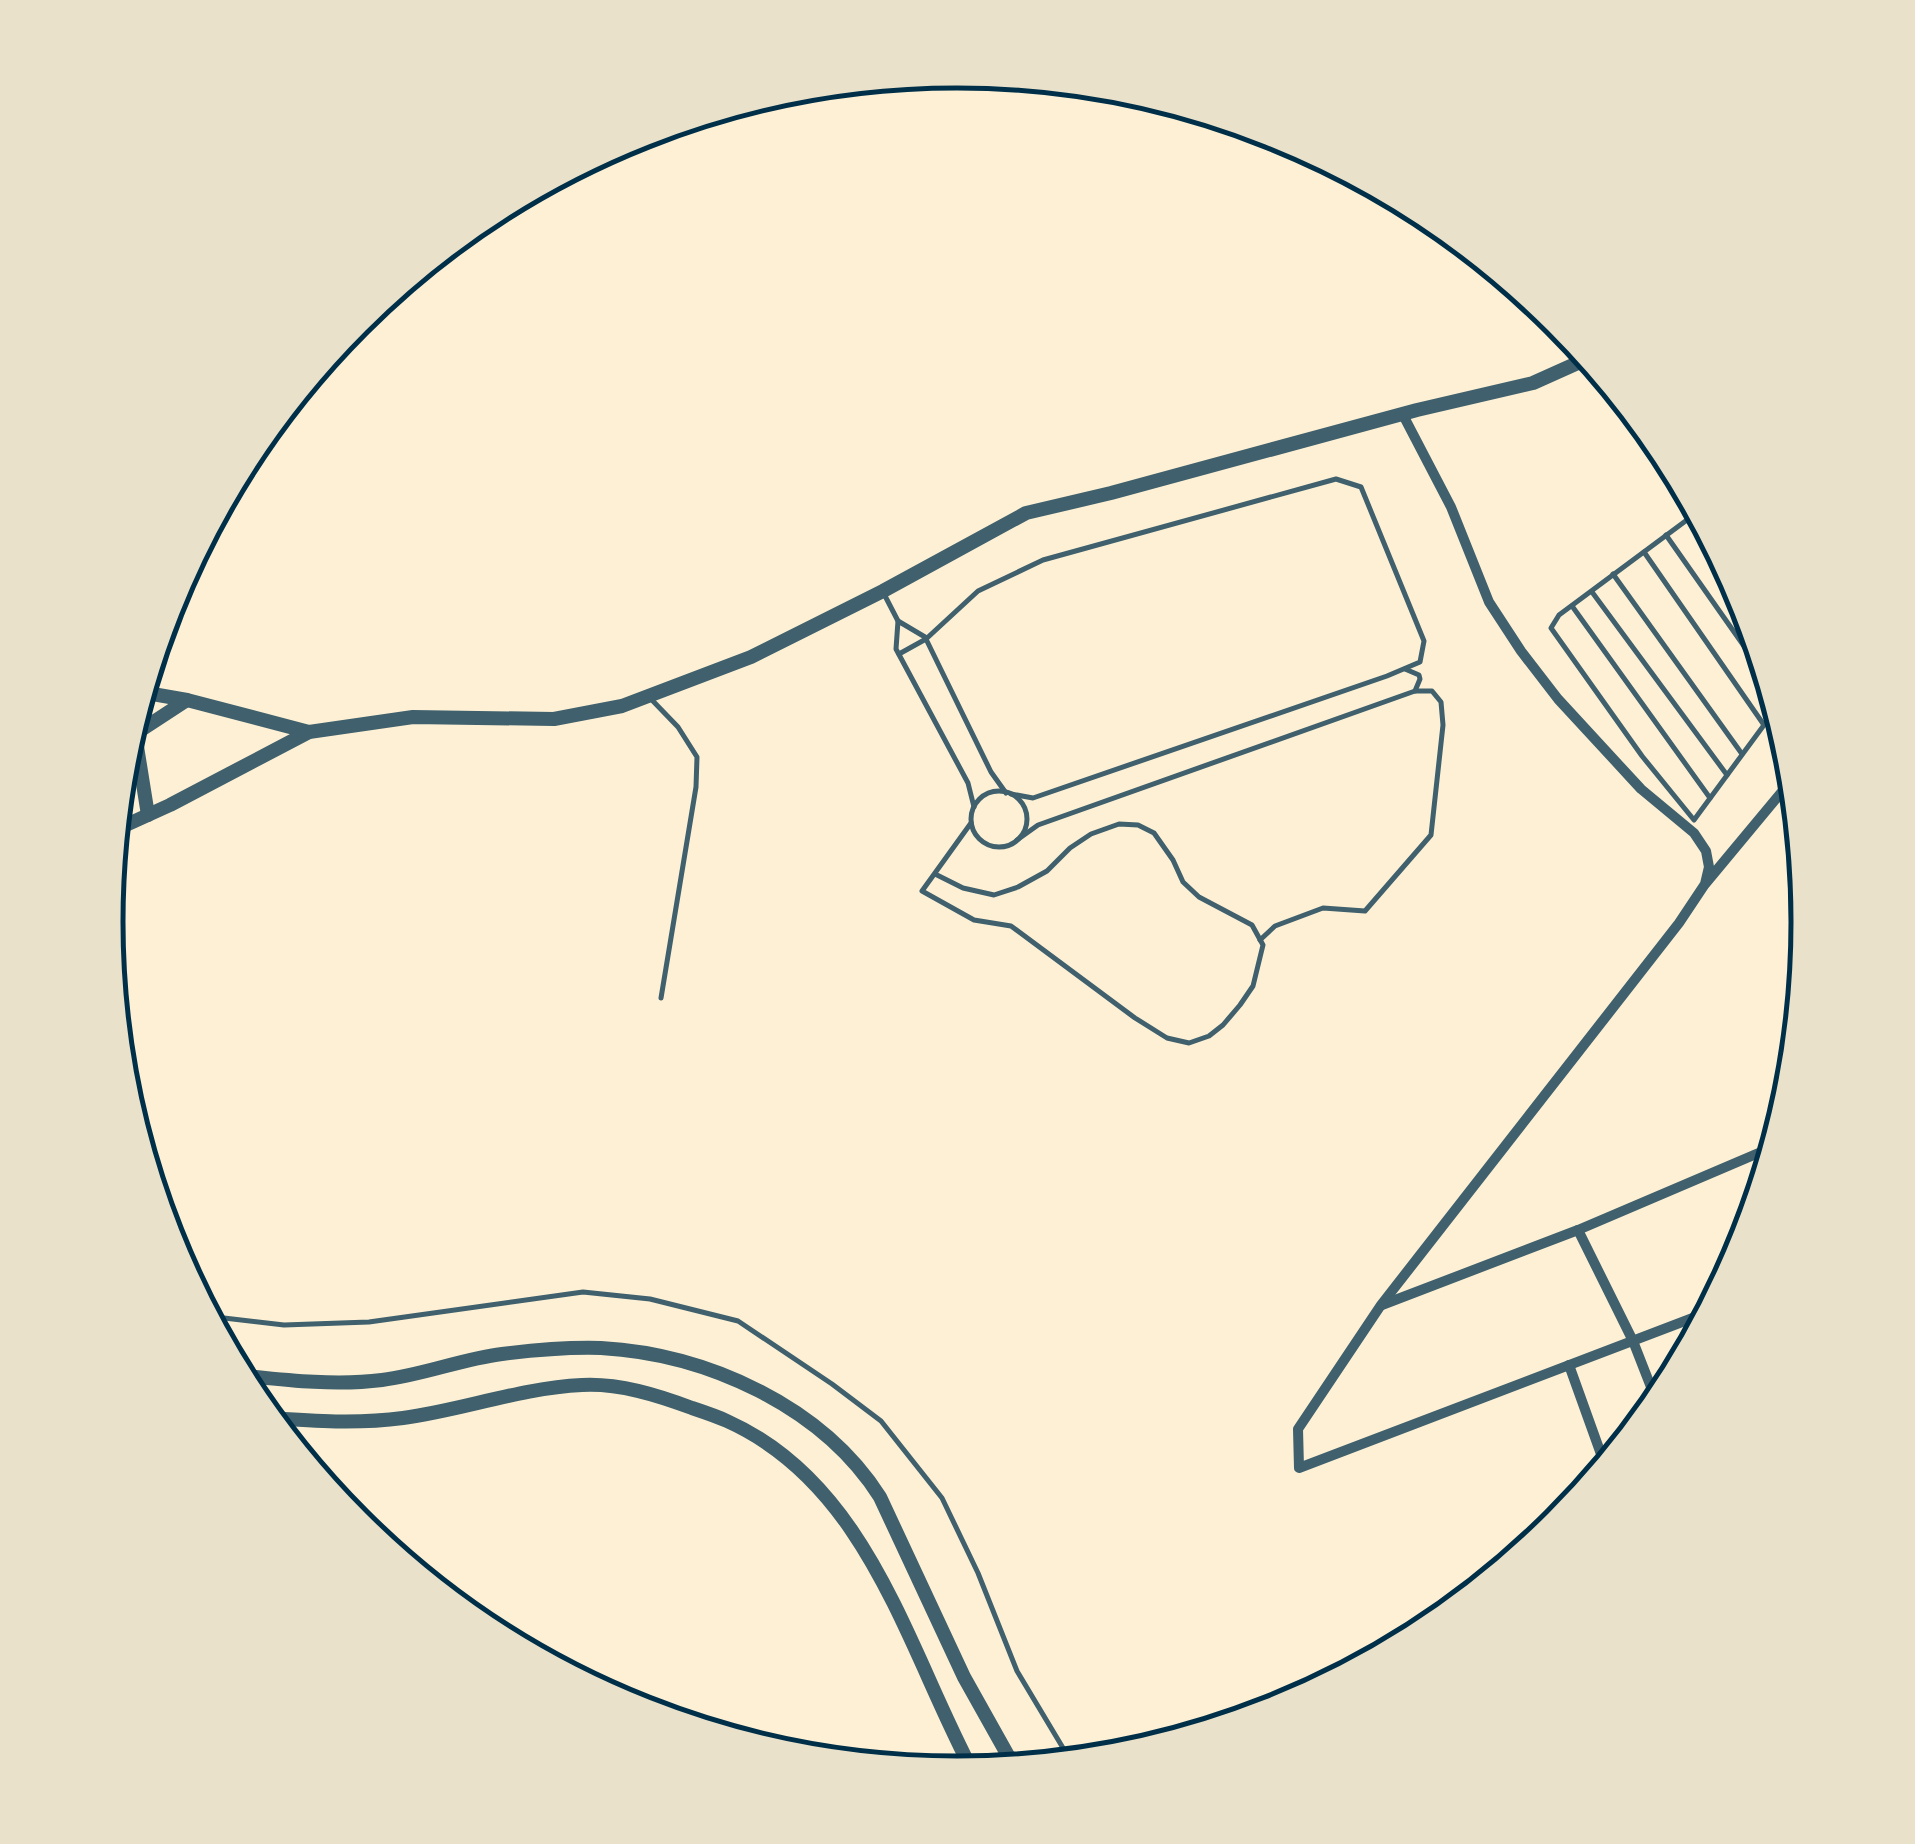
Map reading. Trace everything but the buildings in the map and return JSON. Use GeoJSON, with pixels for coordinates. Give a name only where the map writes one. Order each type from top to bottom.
{"type":"FeatureCollection","features":[{"type":"Feature","properties":{"kind":"street"},"geometry":{"type":"LineString","coordinates":[[129,823],[309,732],[412,717],[554,720],[622,706],[751,656],[883,592],[1026,513],[1532,383],[1577,363]]}},
{"type":"Feature","properties":{"kind":"street"},"geometry":{"type":"LineString","coordinates":[[1402,414],[1451,507],[1489,602],[1521,652],[1558,699],[1641,789],[1694,833],[1706,850],[1705,884]]}},
{"type":"Feature","properties":{"kind":"street"},"geometry":{"type":"LineString","coordinates":[[155,694],[309,732]]}},
{"type":"Feature","properties":{"kind":"street"},"geometry":{"type":"LineString","coordinates":[[147,724],[187,700]]}},
{"type":"Feature","properties":{"kind":"street"},"geometry":{"type":"LineString","coordinates":[[138,764],[148,815]]}},
{"type":"Feature","properties":{"kind":"street"},"geometry":{"type":"LineString","coordinates":[[1690,1320],[1299,1468],[1298,1429],[1381,1306],[1705,884],[1782,792]]}},
{"type":"Feature","properties":{"kind":"street"},"geometry":{"type":"LineString","coordinates":[[1381,1306],[1578,1230],[1759,1153]]}},
{"type":"Feature","properties":{"kind":"street"},"geometry":{"type":"LineString","coordinates":[[1578,1230],[1633,1340],[1651,1386]]}},
{"type":"Feature","properties":{"kind":"street"},"geometry":{"type":"LineString","coordinates":[[258,1376],[339,1382],[384,1380],[499,1354],[602,1348],[653,1356],[742,1382],[817,1426],[866,1474],[964,1676],[1008,1755]]}},
{"type":"Feature","properties":{"kind":"street"},"geometry":{"type":"LineString","coordinates":[[1570,1365],[1601,1453]]}},
{"type":"Feature","properties":{"kind":"street"},"geometry":{"type":"LineString","coordinates":[[288,1420],[368,1422],[406,1418],[528,1391],[584,1385],[632,1390],[730,1422],[775,1450],[837,1509],[880,1574],[965,1756]]}},
{"type":"Feature","properties":{"kind":"lane"},"geometry":{"type":"LineString","coordinates":[[899,654],[926,639],[978,591],[1043,560],[1336,479],[1362,487],[1424,641],[1420,662],[1033,798],[997,792],[988,794],[974,807]]}},
{"type":"Feature","properties":{"kind":"lane"},"geometry":{"type":"LineString","coordinates":[[1688,519],[1559,615],[1551,628],[1642,756],[1694,820],[1767,721]]}},
{"type":"Feature","properties":{"kind":"lane"},"geometry":{"type":"LineString","coordinates":[[1666,535],[1746,649]]}},
{"type":"Feature","properties":{"kind":"lane"},"geometry":{"type":"LineString","coordinates":[[1644,552],[1764,725]]}},
{"type":"Feature","properties":{"kind":"lane"},"geometry":{"type":"LineString","coordinates":[[1614,574],[1742,754]]}},
{"type":"Feature","properties":{"kind":"lane"},"geometry":{"type":"LineString","coordinates":[[1591,591],[1727,775]]}},
{"type":"Feature","properties":{"kind":"lane"},"geometry":{"type":"LineString","coordinates":[[883,592],[898,621],[926,639],[991,772],[1018,800],[1026,825],[1017,840]]}},
{"type":"Feature","properties":{"kind":"lane"},"geometry":{"type":"LineString","coordinates":[[1572,606],[1710,798]]}},
{"type":"Feature","properties":{"kind":"lane"},"geometry":{"type":"LineString","coordinates":[[898,621],[896,649],[968,783],[974,807],[971,823],[922,891],[974,920],[1011,926],[1167,1038],[1189,1042],[1208,1036],[1223,1025],[1253,986],[1262,945],[1252,924],[1199,897],[1183,882],[1154,833],[1138,825],[1119,824],[1091,834],[1047,871],[994,895],[963,888],[935,874]]}},
{"type":"Feature","properties":{"kind":"lane"},"geometry":{"type":"LineString","coordinates":[[1405,668],[1420,679],[1415,691]]}},
{"type":"Feature","properties":{"kind":"lane"},"geometry":{"type":"LineString","coordinates":[[971,823],[986,844],[1002,847],[1038,825],[1415,691],[1432,691],[1441,702],[1442,724],[1432,835],[1366,911],[1323,908],[1274,926],[1260,940]]}},
{"type":"Feature","properties":{"kind":"lane"},"geometry":{"type":"LineString","coordinates":[[648,696],[678,727],[697,757],[696,787],[661,998]]}},
{"type":"Feature","properties":{"kind":"lane"},"geometry":{"type":"LineString","coordinates":[[224,1318],[284,1326],[369,1322],[584,1292],[650,1299],[738,1321],[881,1421],[942,1498],[978,1573],[1017,1672],[1064,1749]]}}]}
